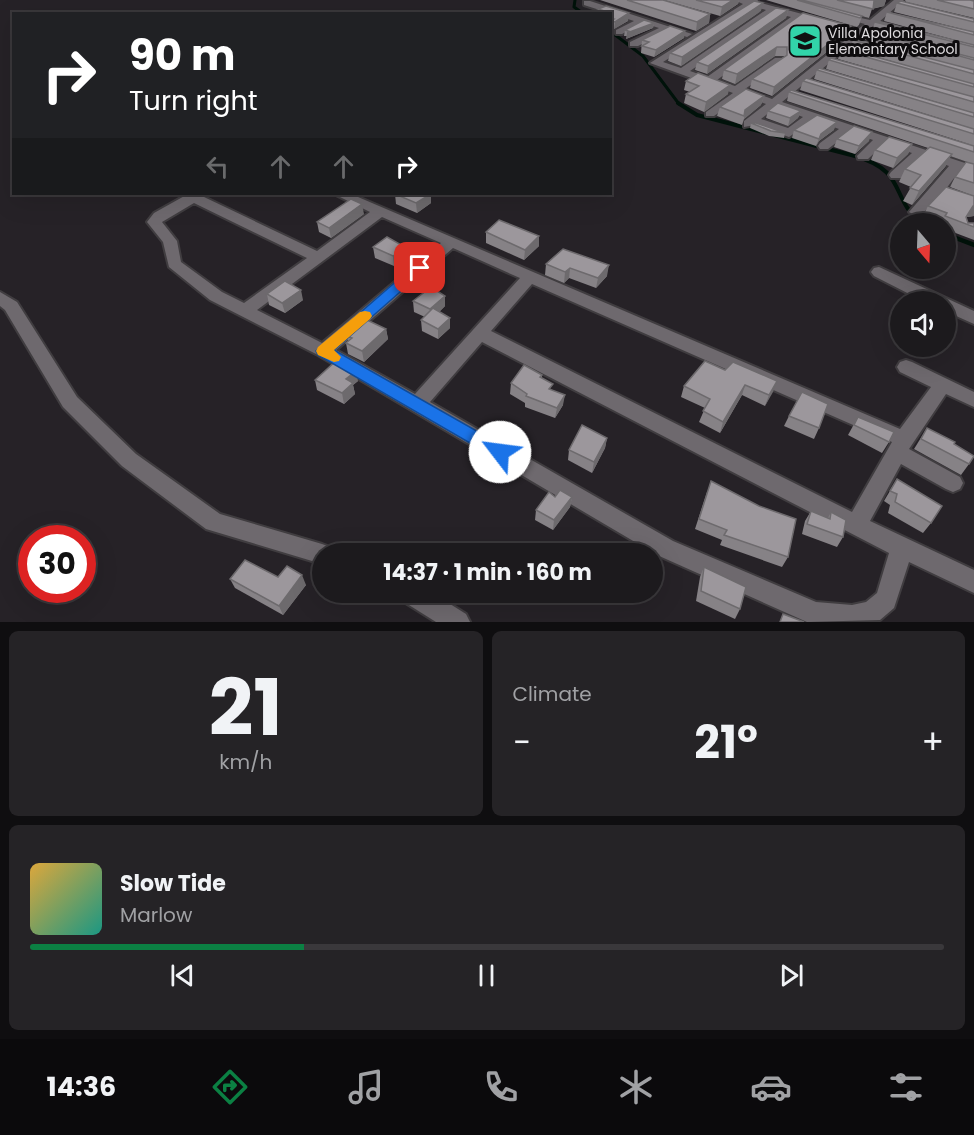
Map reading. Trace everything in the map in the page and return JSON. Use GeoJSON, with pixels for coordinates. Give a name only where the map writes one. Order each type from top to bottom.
{"type":"FeatureCollection","features":[{"type":"Feature","properties":{"kind":"street"},"geometry":{"type":"LineString","coordinates":[[738,0],[894,41]]}},
{"type":"Feature","properties":{"kind":"street"},"geometry":{"type":"LineString","coordinates":[[879,0],[898,2],[909,7]]}},
{"type":"Feature","properties":{"kind":"street"},"geometry":{"type":"LineString","coordinates":[[601,8],[616,1],[687,23]]}},
{"type":"Feature","properties":{"kind":"street"},"geometry":{"type":"LineString","coordinates":[[752,2],[701,30],[655,63],[974,170]]}},
{"type":"Feature","properties":{"kind":"street"},"geometry":{"type":"LineString","coordinates":[[812,116],[789,133],[750,122],[776,103],[794,94],[842,52],[848,41],[898,2]]}},
{"type":"Feature","properties":{"kind":"street"},"geometry":{"type":"LineString","coordinates":[[587,3],[609,12]]}},
{"type":"Feature","properties":{"kind":"street"},"geometry":{"type":"LineString","coordinates":[[681,72],[772,9]]}},
{"type":"Feature","properties":{"kind":"street"},"geometry":{"type":"LineString","coordinates":[[722,10],[734,13]]}},
{"type":"Feature","properties":{"kind":"street"},"geometry":{"type":"LineString","coordinates":[[870,11],[893,17]]}},
{"type":"Feature","properties":{"kind":"street"},"geometry":{"type":"LineString","coordinates":[[826,12],[906,32]]}},
{"type":"Feature","properties":{"kind":"street"},"geometry":{"type":"LineString","coordinates":[[615,15],[667,28],[701,30]]}},
{"type":"Feature","properties":{"kind":"street"},"geometry":{"type":"LineString","coordinates":[[709,81],[798,16]]}},
{"type":"Feature","properties":{"kind":"street"},"geometry":{"type":"LineString","coordinates":[[711,18],[721,21]]}},
{"type":"Feature","properties":{"kind":"street"},"geometry":{"type":"LineString","coordinates":[[618,32],[642,20]]}},
{"type":"Feature","properties":{"kind":"street"},"geometry":{"type":"LineString","coordinates":[[634,44],[667,28]]}},
{"type":"Feature","properties":{"kind":"street"},"geometry":{"type":"LineString","coordinates":[[848,41],[880,50]]}},
{"type":"Feature","properties":{"kind":"street"},"geometry":{"type":"LineString","coordinates":[[710,114],[779,60]]}},
{"type":"Feature","properties":{"kind":"street"},"geometry":{"type":"LineString","coordinates":[[824,147],[848,128]]}},
{"type":"Feature","properties":{"kind":"street"},"geometry":{"type":"LineString","coordinates":[[864,156],[882,139]]}},
{"type":"Feature","properties":{"kind":"street"},"geometry":{"type":"LineString","coordinates":[[896,175],[921,152]]}},
{"type":"Feature","properties":{"kind":"street"},"geometry":{"type":"LineString","coordinates":[[916,212],[938,190],[957,165]]}},
{"type":"Feature","properties":{"kind":"street"},"geometry":{"type":"LineString","coordinates":[[938,190],[956,197]]}},
{"type":"Feature","properties":{"kind":"street"},"geometry":{"type":"LineString","coordinates":[[318,257],[196,195],[159,216],[154,222],[170,240],[174,264],[216,296],[324,351],[664,548],[816,614],[852,617],[873,612],[886,600],[902,548]]}},
{"type":"Feature","properties":{"kind":"street"},"geometry":{"type":"LineString","coordinates":[[344,195],[531,275],[900,445],[953,483]]}},
{"type":"Feature","properties":{"kind":"street"},"geometry":{"type":"LineString","coordinates":[[245,311],[382,210]]}},
{"type":"Feature","properties":{"kind":"street"},"geometry":{"type":"LineString","coordinates":[[324,351],[452,241]]}},
{"type":"Feature","properties":{"kind":"street"},"geometry":{"type":"LineString","coordinates":[[879,272],[917,291]]}},
{"type":"Feature","properties":{"kind":"street"},"geometry":{"type":"LineString","coordinates":[[417,404],[531,275]]}},
{"type":"Feature","properties":{"kind":"street"},"geometry":{"type":"LineString","coordinates":[[0,297],[11,306],[70,402],[129,460],[213,522],[312,551]]}},
{"type":"Feature","properties":{"kind":"street"},"geometry":{"type":"LineString","coordinates":[[956,309],[974,318]]}},
{"type":"Feature","properties":{"kind":"street"},"geometry":{"type":"LineString","coordinates":[[480,333],[902,548],[974,582]]}},
{"type":"Feature","properties":{"kind":"street"},"geometry":{"type":"LineString","coordinates":[[906,367],[974,400]]}},
{"type":"Feature","properties":{"kind":"street"},"geometry":{"type":"LineString","coordinates":[[857,524],[900,445],[943,384]]}},
{"type":"Feature","properties":{"kind":"street"},"geometry":{"type":"LineString","coordinates":[[427,603],[458,622]]}},
{"type":"Feature","properties":{"kind":"building"},"geometry":{"type":"Polygon","coordinates":[[[627,0],[663,0],[710,14],[697,22],[627,0]]]}},
{"type":"Feature","properties":{"kind":"building"},"geometry":{"type":"Polygon","coordinates":[[[696,0],[733,0],[722,7],[696,0]]]}},
{"type":"Feature","properties":{"kind":"building"},"geometry":{"type":"Polygon","coordinates":[[[797,0],[802,0],[862,16],[860,18],[797,0]]]}},
{"type":"Feature","properties":{"kind":"building"},"geometry":{"type":"Polygon","coordinates":[[[837,0],[878,0],[874,1],[873,9],[837,0]]]}},
{"type":"Feature","properties":{"kind":"building"},"geometry":{"type":"Polygon","coordinates":[[[937,0],[970,0],[974,1],[974,9],[937,0]]]}},
{"type":"Feature","properties":{"kind":"building"},"geometry":{"type":"Polygon","coordinates":[[[754,1],[763,3],[682,57],[670,53],[754,1]]]}},
{"type":"Feature","properties":{"kind":"building"},"geometry":{"type":"Polygon","coordinates":[[[901,1],[974,19],[974,22],[897,3],[901,1]]]}},
{"type":"Feature","properties":{"kind":"building"},"geometry":{"type":"Polygon","coordinates":[[[606,6],[629,13],[615,22],[612,21],[614,19],[612,12],[598,9],[606,6]]]}},
{"type":"Feature","properties":{"kind":"building"},"geometry":{"type":"Polygon","coordinates":[[[776,8],[788,10],[708,66],[697,62],[776,8]]]}},
{"type":"Feature","properties":{"kind":"building"},"geometry":{"type":"Polygon","coordinates":[[[887,12],[974,32],[974,35],[887,12]]]}},
{"type":"Feature","properties":{"kind":"building"},"geometry":{"type":"Polygon","coordinates":[[[803,13],[851,26],[774,87],[752,79],[787,55],[787,47],[777,47],[737,74],[724,70],[803,13]]]}},
{"type":"Feature","properties":{"kind":"building"},"geometry":{"type":"Polygon","coordinates":[[[644,20],[654,23],[630,32],[625,30],[644,20]]]}},
{"type":"Feature","properties":{"kind":"building"},"geometry":{"type":"Polygon","coordinates":[[[875,22],[974,45],[974,47],[875,22]]]}},
{"type":"Feature","properties":{"kind":"building"},"geometry":{"type":"Polygon","coordinates":[[[670,26],[685,31],[656,50],[642,46],[649,42],[642,40],[670,26]]]}},
{"type":"Feature","properties":{"kind":"building"},"geometry":{"type":"Polygon","coordinates":[[[865,30],[974,58],[974,60],[865,30]]]}},
{"type":"Feature","properties":{"kind":"building"},"geometry":{"type":"Polygon","coordinates":[[[853,40],[974,70],[974,74],[853,40]]]}},
{"type":"Feature","properties":{"kind":"building"},"geometry":{"type":"Polygon","coordinates":[[[843,48],[974,84],[974,87],[841,50],[843,48]]]}},
{"type":"Feature","properties":{"kind":"building"},"geometry":{"type":"Polygon","coordinates":[[[831,58],[974,97],[974,102],[829,60],[831,58]]]}},
{"type":"Feature","properties":{"kind":"building"},"geometry":{"type":"Polygon","coordinates":[[[819,68],[974,113],[974,117],[817,70],[819,68]]]}},
{"type":"Feature","properties":{"kind":"building"},"geometry":{"type":"Polygon","coordinates":[[[698,73],[730,85],[706,102],[686,94],[699,86],[686,81],[698,73]]]}},
{"type":"Feature","properties":{"kind":"building"},"geometry":{"type":"Polygon","coordinates":[[[806,78],[974,129],[974,134],[803,81],[806,78]]]}},
{"type":"Feature","properties":{"kind":"building"},"geometry":{"type":"Polygon","coordinates":[[[746,89],[764,96],[745,110],[744,116],[720,107],[746,89]]]}},
{"type":"Feature","properties":{"kind":"building"},"geometry":{"type":"Polygon","coordinates":[[[791,90],[974,146],[974,152],[789,92],[791,90]]]}},
{"type":"Feature","properties":{"kind":"building"},"geometry":{"type":"Polygon","coordinates":[[[778,103],[801,111],[790,118],[768,111],[778,103]]]}},
{"type":"Feature","properties":{"kind":"building"},"geometry":{"type":"Polygon","coordinates":[[[817,115],[837,122],[821,134],[819,139],[794,130],[817,115]]]}},
{"type":"Feature","properties":{"kind":"building"},"geometry":{"type":"Polygon","coordinates":[[[751,123],[756,123],[785,133],[771,131],[751,123]]]}},
{"type":"Feature","properties":{"kind":"building"},"geometry":{"type":"Polygon","coordinates":[[[854,126],[872,132],[859,146],[837,139],[854,126]]]}},
{"type":"Feature","properties":{"kind":"building"},"geometry":{"type":"Polygon","coordinates":[[[889,137],[912,144],[897,158],[875,150],[889,137]]]}},
{"type":"Feature","properties":{"kind":"building"},"geometry":{"type":"Polygon","coordinates":[[[930,147],[952,154],[919,191],[910,188],[921,175],[905,169],[930,147]]]}},
{"type":"Feature","properties":{"kind":"building"},"geometry":{"type":"Polygon","coordinates":[[[966,162],[974,164],[974,183],[955,177],[966,162]]]}},
{"type":"Feature","properties":{"kind":"building"},"geometry":{"type":"Polygon","coordinates":[[[946,187],[974,196],[974,206],[966,217],[968,223],[974,223],[974,227],[956,220],[956,213],[947,213],[928,206],[946,187]]]}},
{"type":"Feature","properties":{"kind":"building"},"geometry":{"type":"Polygon","coordinates":[[[397,195],[429,195],[416,203],[397,195]]]}},
{"type":"Feature","properties":{"kind":"building"},"geometry":{"type":"Polygon","coordinates":[[[351,199],[362,204],[329,228],[317,222],[351,199]]]}},
{"type":"Feature","properties":{"kind":"building"},"geometry":{"type":"Polygon","coordinates":[[[499,220],[539,236],[525,250],[486,232],[499,220]]]}},
{"type":"Feature","properties":{"kind":"building"},"geometry":{"type":"Polygon","coordinates":[[[387,237],[405,247],[393,256],[373,247],[387,237]]]}},
{"type":"Feature","properties":{"kind":"building"},"geometry":{"type":"Polygon","coordinates":[[[563,249],[609,265],[598,278],[570,268],[565,272],[546,264],[563,249]]]}},
{"type":"Feature","properties":{"kind":"building"},"geometry":{"type":"Polygon","coordinates":[[[285,281],[301,290],[282,303],[267,294],[285,281]]]}},
{"type":"Feature","properties":{"kind":"building"},"geometry":{"type":"Polygon","coordinates":[[[431,287],[445,296],[430,309],[413,301],[431,287]]]}},
{"type":"Feature","properties":{"kind":"building"},"geometry":{"type":"Polygon","coordinates":[[[433,308],[450,318],[438,329],[421,320],[433,308]]]}},
{"type":"Feature","properties":{"kind":"building"},"geometry":{"type":"Polygon","coordinates":[[[367,320],[386,329],[362,351],[346,343],[352,338],[347,336],[367,320]]]}},
{"type":"Feature","properties":{"kind":"building"},"geometry":{"type":"Polygon","coordinates":[[[337,360],[356,371],[346,379],[353,383],[342,393],[315,380],[337,360]]]}},
{"type":"Feature","properties":{"kind":"building"},"geometry":{"type":"Polygon","coordinates":[[[705,361],[725,370],[733,362],[777,381],[769,395],[745,385],[723,422],[703,411],[710,399],[684,386],[705,361]]]}},
{"type":"Feature","properties":{"kind":"building"},"geometry":{"type":"Polygon","coordinates":[[[524,365],[553,384],[549,389],[565,395],[557,408],[526,396],[527,394],[511,383],[524,365]]]}},
{"type":"Feature","properties":{"kind":"building"},"geometry":{"type":"Polygon","coordinates":[[[802,392],[828,404],[819,428],[789,416],[802,392]]]}},
{"type":"Feature","properties":{"kind":"building"},"geometry":{"type":"Polygon","coordinates":[[[858,417],[894,432],[889,442],[854,425],[858,417]]]}},
{"type":"Feature","properties":{"kind":"building"},"geometry":{"type":"Polygon","coordinates":[[[582,425],[607,438],[594,462],[569,450],[582,425]]]}},
{"type":"Feature","properties":{"kind":"building"},"geometry":{"type":"Polygon","coordinates":[[[927,428],[955,442],[954,444],[974,456],[969,464],[921,439],[927,428]]]}},
{"type":"Feature","properties":{"kind":"building"},"geometry":{"type":"Polygon","coordinates":[[[897,479],[942,506],[931,523],[895,502],[897,494],[890,491],[897,479]]]}},
{"type":"Feature","properties":{"kind":"building"},"geometry":{"type":"Polygon","coordinates":[[[711,481],[759,506],[796,519],[788,557],[724,535],[727,530],[699,519],[711,481]]]}},
{"type":"Feature","properties":{"kind":"building"},"geometry":{"type":"Polygon","coordinates":[[[560,490],[572,497],[554,520],[536,510],[549,492],[555,497],[560,490]]]}},
{"type":"Feature","properties":{"kind":"building"},"geometry":{"type":"Polygon","coordinates":[[[811,511],[830,519],[831,512],[846,520],[843,537],[807,524],[811,511]]]}},
{"type":"Feature","properties":{"kind":"building"},"geometry":{"type":"Polygon","coordinates":[[[245,560],[278,577],[287,566],[302,575],[279,606],[230,579],[245,560]]]}},
{"type":"Feature","properties":{"kind":"building"},"geometry":{"type":"Polygon","coordinates":[[[704,567],[746,587],[740,609],[701,591],[704,567]]]}},
{"type":"Feature","properties":{"kind":"building"},"geometry":{"type":"Polygon","coordinates":[[[783,614],[804,622],[780,622],[783,614]]]}},
{"type":"Feature","properties":{"kind":"waterway"},"geometry":{"type":"LineString","coordinates":[[575,0],[574,7],[581,12]]}},
{"type":"Feature","properties":{"kind":"waterway"},"geometry":{"type":"LineString","coordinates":[[612,33],[643,56],[678,103]]}},
{"type":"Feature","properties":{"kind":"waterway"},"geometry":{"type":"LineString","coordinates":[[678,103],[697,115],[855,156],[872,163],[892,178],[911,213]]}},
{"type":"Feature","properties":{"kind":"waterway"},"geometry":{"type":"LineString","coordinates":[[956,238],[974,245]]}},
{"type":"Feature","properties":{"kind":"slow traffic"},"geometry":{"type":"LineString","coordinates":[[334,357],[324,351],[365,316]]}},
{"type":"Feature","properties":{"kind":"place","name":"Villa Apolonia Elementary School"},"geometry":{"type":"Point","coordinates":[805,41]}},
{"type":"Feature","properties":{"kind":"route"},"geometry":{"type":"LineString","coordinates":[[420,268],[324,351],[500,452]]}}]}
